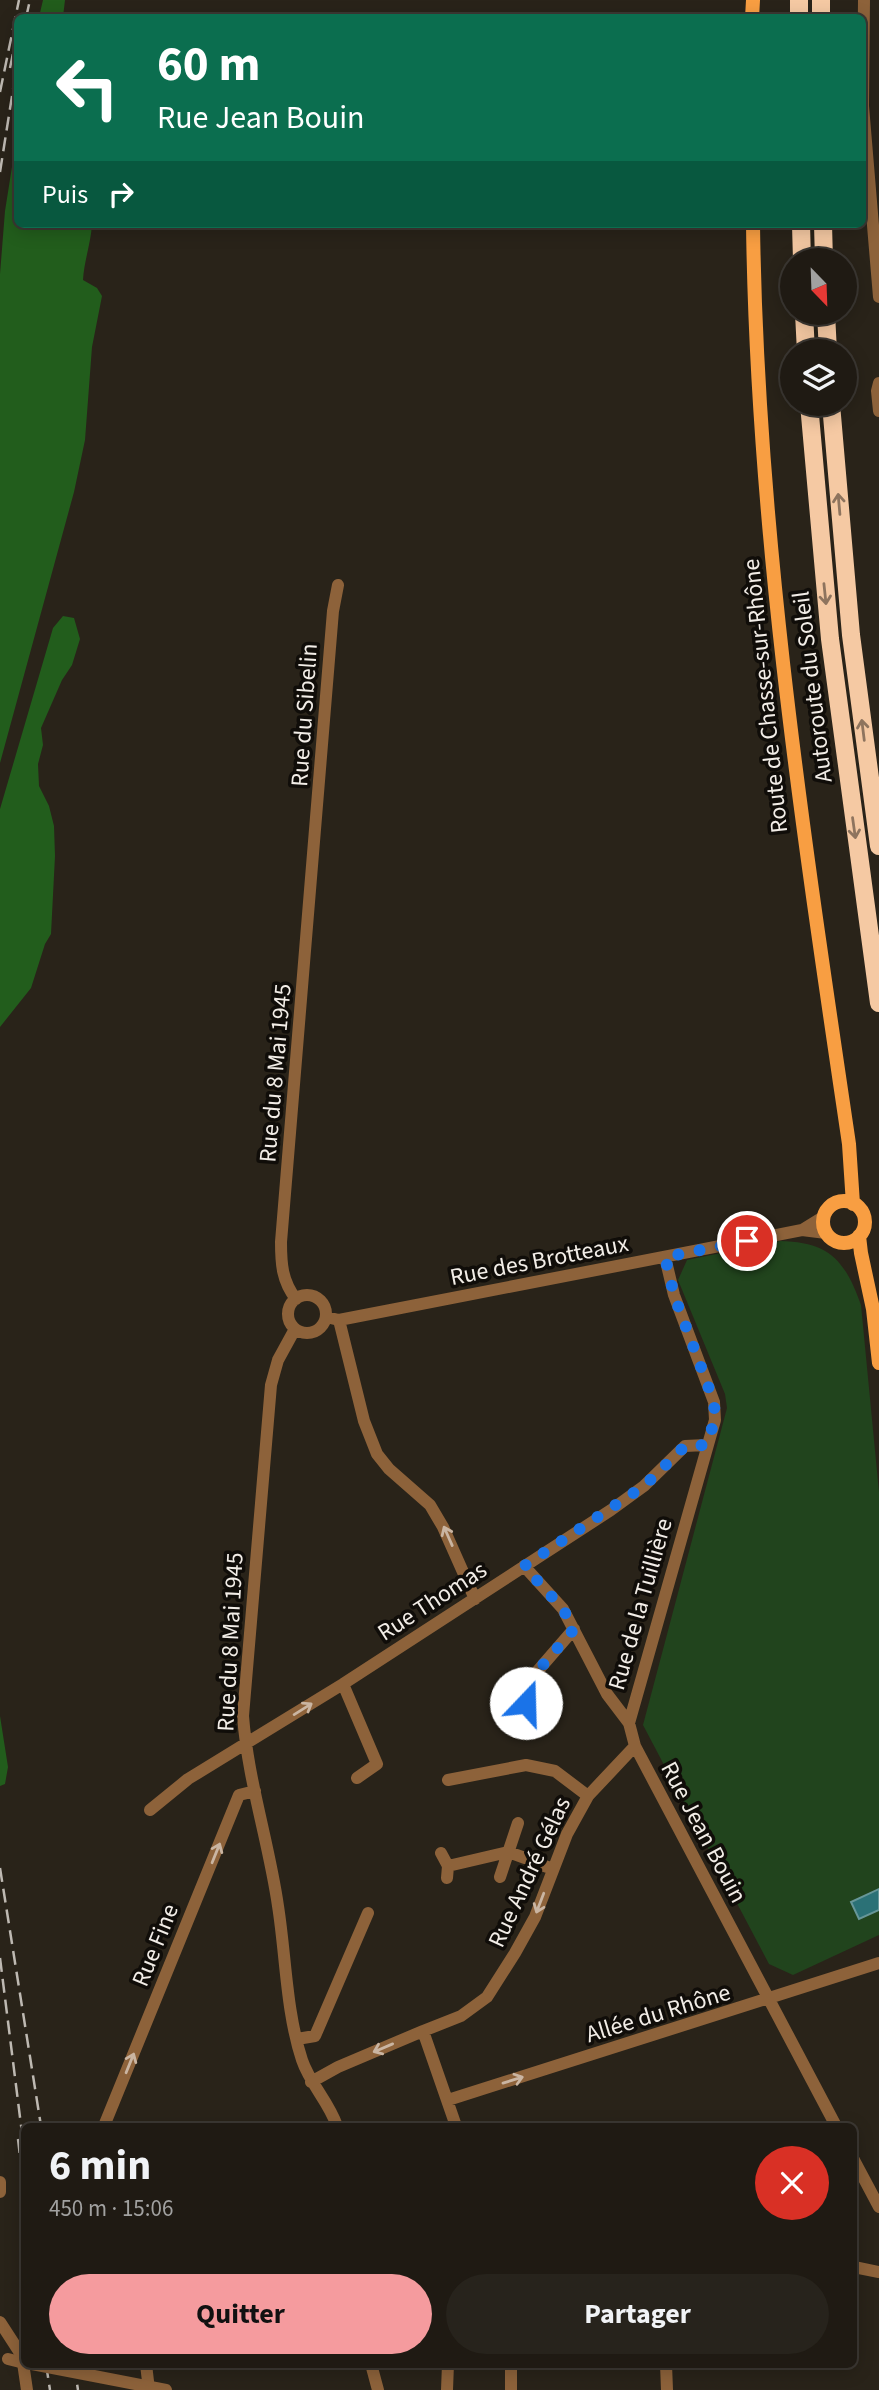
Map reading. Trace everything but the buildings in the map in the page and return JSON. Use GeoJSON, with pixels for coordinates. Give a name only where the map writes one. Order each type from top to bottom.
{"type":"FeatureCollection","features":[{"type":"Feature","properties":{"kind":"highway"},"geometry":{"type":"LineString","coordinates":[[801,228],[802,248]]}},
{"type":"Feature","properties":{"kind":"highway"},"geometry":{"type":"LineString","coordinates":[[822,228],[823,248]]}},
{"type":"Feature","properties":{"kind":"highway","name":"Autoroute du Soleil"},"geometry":{"type":"LineString","coordinates":[[810,416],[833,666],[879,1003]]}},
{"type":"Feature","properties":{"kind":"highway","name":"Autoroute du Soleil"},"geometry":{"type":"LineString","coordinates":[[832,416],[851,635],[879,846]]}},
{"type":"Feature","properties":{"kind":"main road","name":"Route de Chasse-sur-Rhône"},"geometry":{"type":"LineString","coordinates":[[753,228],[765,475],[780,634],[796,774],[850,1159],[853,1204]]}},
{"type":"Feature","properties":{"kind":"main road","name":"Route de Chasse-sur-Rhône"},"geometry":{"type":"LineString","coordinates":[[837,1202],[850,1159]]}},
{"type":"Feature","properties":{"kind":"main road"},"geometry":{"type":"LineString","coordinates":[[841,1243],[859,1236],[863,1230],[864,1218],[853,1204],[837,1202],[826,1210],[823,1217],[826,1233],[841,1243],[868,1281]]}},
{"type":"Feature","properties":{"kind":"main road"},"geometry":{"type":"LineString","coordinates":[[859,1236],[873,1309],[879,1363]]}},
{"type":"Feature","properties":{"kind":"street"},"geometry":{"type":"LineString","coordinates":[[866,142],[879,297]]}},
{"type":"Feature","properties":{"kind":"street"},"geometry":{"type":"LineString","coordinates":[[879,383],[879,411]]}},
{"type":"Feature","properties":{"kind":"street","name":"Rue du Sibelin"},"geometry":{"type":"LineString","coordinates":[[315,848],[333,611],[338,585]]}},
{"type":"Feature","properties":{"kind":"street","name":"Rue du 8 Mai 1945"},"geometry":{"type":"LineString","coordinates":[[296,1299],[285,1281],[281,1265],[281,1242],[315,848]]}},
{"type":"Feature","properties":{"kind":"street","name":"Rue des Brotteaux"},"geometry":{"type":"LineString","coordinates":[[802,1230],[823,1217]]}},
{"type":"Feature","properties":{"kind":"street","name":"Rue des Brotteaux"},"geometry":{"type":"LineString","coordinates":[[332,1319],[802,1230],[826,1233]]}},
{"type":"Feature","properties":{"kind":"street","name":"Rue de la Tuillière"},"geometry":{"type":"LineString","coordinates":[[629,1723],[715,1420],[714,1402],[674,1295],[665,1257]]}},
{"type":"Feature","properties":{"kind":"street"},"geometry":{"type":"LineString","coordinates":[[332,1319],[321,1328],[305,1333],[295,1329],[288,1314],[296,1299],[308,1295],[318,1298],[325,1307],[332,1319],[377,1454],[389,1469],[430,1505],[443,1527],[475,1599]]}},
{"type":"Feature","properties":{"kind":"street","name":"Rue du 8 Mai 1945"},"geometry":{"type":"LineString","coordinates":[[295,1329],[278,1360],[271,1385],[243,1716],[246,1745],[278,1905],[297,2039],[304,2067],[336,2123]]}},
{"type":"Feature","properties":{"kind":"street","name":"Rue Thomas"},"geometry":{"type":"LineString","coordinates":[[150,1810],[188,1779],[343,1684],[644,1486],[685,1446],[706,1445]]}},
{"type":"Feature","properties":{"kind":"street","name":"Rue Jean Bouin"},"geometry":{"type":"LineString","coordinates":[[524,1566],[563,1609],[607,1694],[629,1723],[635,1746],[834,2123]]}},
{"type":"Feature","properties":{"kind":"street"},"geometry":{"type":"LineString","coordinates":[[526,1703],[535,1674],[574,1629]]}},
{"type":"Feature","properties":{"kind":"street"},"geometry":{"type":"LineString","coordinates":[[343,1684],[377,1764],[357,1778]]}},
{"type":"Feature","properties":{"kind":"street","name":"Rue André Gélas"},"geometry":{"type":"LineString","coordinates":[[312,2082],[338,2067],[461,2016],[487,1997],[516,1953],[535,1917],[567,1834],[588,1796],[635,1746]]}},
{"type":"Feature","properties":{"kind":"street"},"geometry":{"type":"LineString","coordinates":[[448,1780],[526,1765],[555,1771],[588,1796]]}},
{"type":"Feature","properties":{"kind":"street","name":"Rue Fine"},"geometry":{"type":"LineString","coordinates":[[105,2123],[239,1795],[255,1791]]}},
{"type":"Feature","properties":{"kind":"street"},"geometry":{"type":"LineString","coordinates":[[500,1877],[518,1824]]}},
{"type":"Feature","properties":{"kind":"street"},"geometry":{"type":"LineString","coordinates":[[441,1853],[447,1872],[508,1852],[525,1858]]}},
{"type":"Feature","properties":{"kind":"street"},"geometry":{"type":"LineString","coordinates":[[539,1864],[553,1869]]}},
{"type":"Feature","properties":{"kind":"street"},"geometry":{"type":"LineString","coordinates":[[297,2039],[315,2036],[368,1913]]}},
{"type":"Feature","properties":{"kind":"street","name":"Allée du Rhône"},"geometry":{"type":"LineString","coordinates":[[448,2101],[879,1963]]}},
{"type":"Feature","properties":{"kind":"street"},"geometry":{"type":"LineString","coordinates":[[423,2031],[455,2123]]}},
{"type":"Feature","properties":{"kind":"street"},"geometry":{"type":"LineString","coordinates":[[857,2166],[879,2207]]}},
{"type":"Feature","properties":{"kind":"street"},"geometry":{"type":"LineString","coordinates":[[0,2182],[0,2192]]}},
{"type":"Feature","properties":{"kind":"street"},"geometry":{"type":"LineString","coordinates":[[857,2268],[879,2272]]}},
{"type":"Feature","properties":{"kind":"street"},"geometry":{"type":"LineString","coordinates":[[0,2322],[21,2354]]}},
{"type":"Feature","properties":{"kind":"street"},"geometry":{"type":"LineString","coordinates":[[4,2358],[21,2362]]}},
{"type":"Feature","properties":{"kind":"street"},"geometry":{"type":"LineString","coordinates":[[24,2368],[27,2390]]}},
{"type":"Feature","properties":{"kind":"street"},"geometry":{"type":"LineString","coordinates":[[53,2368],[166,2390]]}},
{"type":"Feature","properties":{"kind":"street"},"geometry":{"type":"LineString","coordinates":[[146,2368],[149,2390]]}},
{"type":"Feature","properties":{"kind":"street"},"geometry":{"type":"LineString","coordinates":[[372,2368],[378,2390]]}},
{"type":"Feature","properties":{"kind":"street"},"geometry":{"type":"LineString","coordinates":[[447,2390],[448,2368]]}},
{"type":"Feature","properties":{"kind":"street"},"geometry":{"type":"LineString","coordinates":[[511,2368],[511,2390]]}},
{"type":"Feature","properties":{"kind":"street"},"geometry":{"type":"LineString","coordinates":[[667,2368],[667,2390]]}},
{"type":"Feature","properties":{"kind":"green space"},"geometry":{"type":"Polygon","coordinates":[[[43,0],[65,0],[63,14],[40,14],[43,0]]]}},
{"type":"Feature","properties":{"kind":"green space"},"geometry":{"type":"Polygon","coordinates":[[[14,154],[14,228],[91,228],[83,280],[97,288],[102,296],[92,347],[85,440],[74,492],[0,763],[0,274],[5,211],[14,154]]]}},
{"type":"Feature","properties":{"kind":"green space"},"geometry":{"type":"Polygon","coordinates":[[[63,616],[74,618],[80,639],[72,665],[62,680],[41,728],[43,745],[38,764],[39,786],[49,806],[54,826],[51,934],[45,944],[31,988],[0,1027],[0,809],[53,628],[63,616]]]}},
{"type":"Feature","properties":{"kind":"green space"},"geometry":{"type":"Polygon","coordinates":[[[780,1241],[811,1245],[833,1256],[855,1289],[861,1305],[879,1492],[879,1935],[793,1975],[769,1964],[643,1725],[727,1408],[725,1394],[678,1280],[687,1260],[780,1241]]]}},
{"type":"Feature","properties":{"kind":"green space"},"geometry":{"type":"Polygon","coordinates":[[[0,1716],[8,1767],[5,1784],[0,1786],[0,1716]]]}},
{"type":"Feature","properties":{"kind":"water"},"geometry":{"type":"Polygon","coordinates":[[[879,1889],[879,1910],[859,1919],[851,1902],[879,1889]]]}},
{"type":"Feature","properties":{"kind":"railway"},"geometry":{"type":"LineString","coordinates":[[16,14],[19,0]]}},
{"type":"Feature","properties":{"kind":"railway"},"geometry":{"type":"LineString","coordinates":[[27,14],[30,0]]}},
{"type":"Feature","properties":{"kind":"railway"},"geometry":{"type":"LineString","coordinates":[[0,92],[14,24]]}},
{"type":"Feature","properties":{"kind":"railway"},"geometry":{"type":"LineString","coordinates":[[10,68],[14,48]]}},
{"type":"Feature","properties":{"kind":"railway"},"geometry":{"type":"LineString","coordinates":[[0,172],[14,83]]}},
{"type":"Feature","properties":{"kind":"railway"},"geometry":{"type":"LineString","coordinates":[[0,1868],[41,2123]]}},
{"type":"Feature","properties":{"kind":"railway"},"geometry":{"type":"LineString","coordinates":[[0,1958],[21,2125]]}},
{"type":"Feature","properties":{"kind":"railway"},"geometry":{"type":"LineString","coordinates":[[18,2139],[21,2165]]}},
{"type":"Feature","properties":{"kind":"railway"},"geometry":{"type":"LineString","coordinates":[[47,2368],[50,2390]]}},
{"type":"Feature","properties":{"kind":"railway"},"geometry":{"type":"LineString","coordinates":[[75,2368],[78,2390]]}},
{"type":"Feature","properties":{"kind":"route"},"geometry":{"type":"LineString","coordinates":[[526,1703],[535,1674],[574,1629],[563,1609],[524,1566],[644,1486],[685,1446],[706,1445],[715,1420],[714,1402],[674,1295],[665,1257],[747,1241]]}}]}
